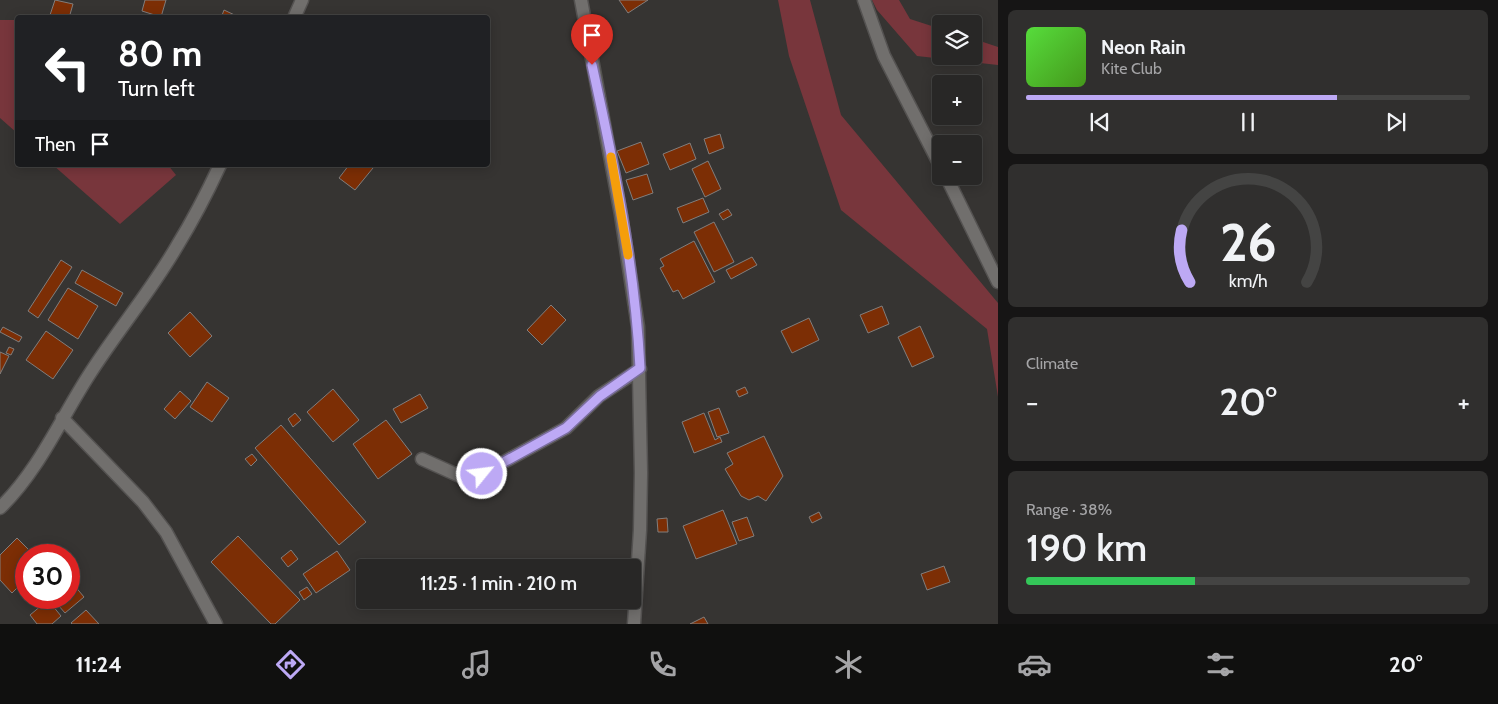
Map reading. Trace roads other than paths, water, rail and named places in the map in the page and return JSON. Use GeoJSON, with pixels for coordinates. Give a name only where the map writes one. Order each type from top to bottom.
{"type":"FeatureCollection","features":[{"type":"Feature","properties":{"kind":"street"},"geometry":{"type":"LineString","coordinates":[[295,15],[302,0]]}},
{"type":"Feature","properties":{"kind":"street"},"geometry":{"type":"LineString","coordinates":[[581,0],[621,215],[638,327],[640,368],[640,530],[634,624]]}},
{"type":"Feature","properties":{"kind":"street"},"geometry":{"type":"LineString","coordinates":[[864,0],[884,56],[932,149]]}},
{"type":"Feature","properties":{"kind":"street"},"geometry":{"type":"LineString","coordinates":[[0,508],[18,490],[37,464],[62,418],[113,338],[177,247],[205,198],[219,167]]}},
{"type":"Feature","properties":{"kind":"street"},"geometry":{"type":"LineString","coordinates":[[950,185],[998,282]]}},
{"type":"Feature","properties":{"kind":"street"},"geometry":{"type":"LineString","coordinates":[[422,459],[464,478],[482,474],[566,428],[600,396],[640,368]]}},
{"type":"Feature","properties":{"kind":"street"},"geometry":{"type":"LineString","coordinates":[[62,418],[143,502],[166,532],[216,624]]}}]}
